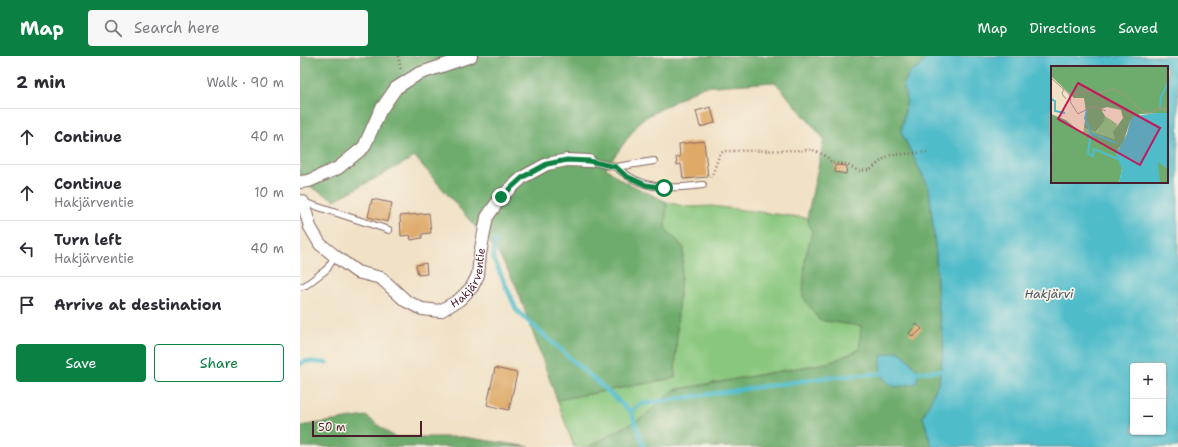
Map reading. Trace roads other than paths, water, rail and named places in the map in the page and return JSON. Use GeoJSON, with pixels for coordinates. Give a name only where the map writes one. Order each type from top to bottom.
{"type":"FeatureCollection","features":[{"type":"Feature","properties":{"kind":"street"},"geometry":{"type":"LineString","coordinates":[[300,182],[309,181],[338,168],[364,147],[380,111],[396,88],[418,74],[471,56]]}},
{"type":"Feature","properties":{"kind":"street","name":"Hakjärventie"},"geometry":{"type":"LineString","coordinates":[[301,201],[310,227],[320,244],[334,256],[357,272],[381,278],[411,304],[422,309],[440,311],[459,300],[472,287],[478,274],[487,217],[501,197],[523,177],[547,164],[567,160],[589,161]]}},
{"type":"Feature","properties":{"kind":"lane"},"geometry":{"type":"LineString","coordinates":[[589,161],[616,167],[654,162]]}},
{"type":"Feature","properties":{"kind":"lane"},"geometry":{"type":"LineString","coordinates":[[616,167],[626,176],[646,185],[664,188],[703,186]]}},
{"type":"Feature","properties":{"kind":"lane"},"geometry":{"type":"LineString","coordinates":[[301,201],[390,230]]}},
{"type":"Feature","properties":{"kind":"lane"},"geometry":{"type":"LineString","coordinates":[[300,287],[306,285],[327,269],[334,256]]}},
{"type":"Feature","properties":{"kind":"water","name":"Hakjärvi"},"geometry":{"type":"Polygon","coordinates":[[[929,56],[1178,56],[1178,447],[932,447],[923,417],[939,382],[944,344],[938,304],[936,255],[929,188],[901,132],[907,100],[903,84],[911,71],[917,69],[929,56]]]}},
{"type":"Feature","properties":{"kind":"water"},"geometry":{"type":"Polygon","coordinates":[[[898,351],[905,356],[919,372],[916,383],[895,387],[883,378],[881,372],[881,356],[898,351]]]}},
{"type":"Feature","properties":{"kind":"waterway"},"geometry":{"type":"LineString","coordinates":[[495,240],[493,257],[517,311],[631,412],[644,447]]}},
{"type":"Feature","properties":{"kind":"waterway"},"geometry":{"type":"LineString","coordinates":[[300,364],[305,361],[326,363]]}},
{"type":"Feature","properties":{"kind":"waterway"},"geometry":{"type":"LineString","coordinates":[[914,372],[941,371]]}},
{"type":"Feature","properties":{"kind":"waterway"},"geometry":{"type":"LineString","coordinates":[[631,412],[641,404],[822,378],[885,373]]}}]}
